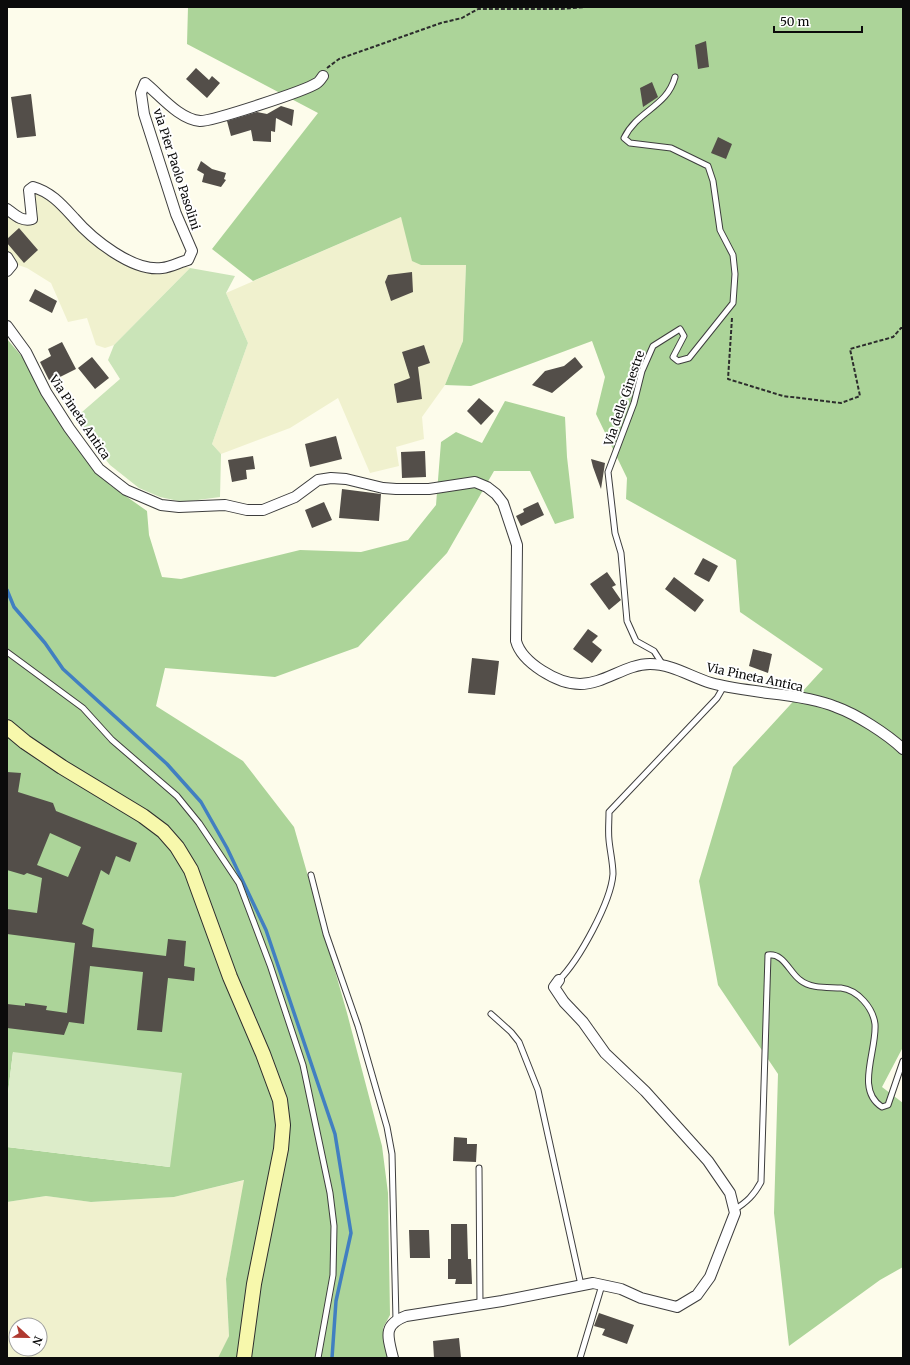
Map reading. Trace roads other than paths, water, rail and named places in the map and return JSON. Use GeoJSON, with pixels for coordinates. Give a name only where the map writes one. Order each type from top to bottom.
{"type":"FeatureCollection","features":[{"type":"Feature","properties":{"kind":"street","name":"via Pier Paolo Pasolini"},"geometry":{"type":"LineString","coordinates":[[7,209],[22,220],[32,220],[29,190],[33,187],[43,190],[59,201],[76,220],[117,256],[137,266],[161,268],[188,260],[192,251],[176,214],[144,114],[141,93],[145,83],[184,116],[200,121],[215,118],[290,95],[318,83],[323,76]]}},
{"type":"Feature","properties":{"kind":"street"},"geometry":{"type":"LineString","coordinates":[[7,257],[12,265],[7,271]]}},
{"type":"Feature","properties":{"kind":"street","name":"Via Pineta Antica"},"geometry":{"type":"LineString","coordinates":[[7,326],[26,352],[46,392],[69,428],[99,469],[126,490],[161,505],[193,507],[225,505],[247,510],[263,510],[295,497],[318,480],[331,478],[346,479],[383,488],[396,489],[429,489],[475,482],[487,487],[496,494],[503,504],[515,535],[518,561],[516,641],[518,650],[527,660],[552,676],[565,682],[580,684],[592,682],[636,666],[650,664],[664,666],[711,683],[773,693],[836,706],[874,727],[903,749]]}},
{"type":"Feature","properties":{"kind":"street"},"geometry":{"type":"LineString","coordinates":[[7,727],[24,742],[62,767],[143,816],[163,831],[177,847],[191,870],[230,977],[268,1067],[280,1100],[283,1125],[281,1149],[254,1284],[244,1358]]}},
{"type":"Feature","properties":{"kind":"street"},"geometry":{"type":"LineString","coordinates":[[393,1358],[387,1336],[389,1327],[396,1320],[406,1316],[480,1305],[593,1284],[621,1289],[641,1298],[677,1307],[697,1295],[710,1277],[735,1213],[730,1193],[708,1161],[645,1091],[605,1053],[583,1022],[564,1002],[554,987],[559,980]]}},
{"type":"Feature","properties":{"kind":"lane","name":"Via delle Ginestre"},"geometry":{"type":"LineString","coordinates":[[664,666],[654,651],[636,641],[627,620],[621,553],[615,533],[608,472],[634,403],[642,371],[653,346],[680,329],[684,336],[673,357],[678,361],[689,358],[733,303],[735,274],[733,255],[720,230],[713,181],[708,166],[671,148],[630,143],[624,138],[630,126],[666,97],[673,86],[675,77]]}},
{"type":"Feature","properties":{"kind":"lane"},"geometry":{"type":"LineString","coordinates":[[7,652],[82,708],[112,740],[177,796],[199,823],[238,883],[270,965],[304,1065],[330,1193],[334,1226],[333,1275],[318,1358]]}},
{"type":"Feature","properties":{"kind":"lane"},"geometry":{"type":"LineString","coordinates":[[559,980],[575,960],[600,914],[607,897],[613,875],[609,839],[609,812],[717,698],[724,686]]}},
{"type":"Feature","properties":{"kind":"lane"},"geometry":{"type":"LineString","coordinates":[[311,875],[329,941],[358,1026],[387,1127],[392,1154],[396,1320]]}},
{"type":"Feature","properties":{"kind":"lane"},"geometry":{"type":"LineString","coordinates":[[734,1210],[747,1202],[755,1194],[761,1182],[768,955],[772,954],[781,958],[800,981],[823,988],[843,988],[864,1001],[870,1008],[875,1024],[868,1090],[874,1102],[882,1107],[888,1105],[903,1061]]}},
{"type":"Feature","properties":{"kind":"lane"},"geometry":{"type":"LineString","coordinates":[[491,1014],[511,1032],[519,1042],[538,1090],[582,1285]]}},
{"type":"Feature","properties":{"kind":"lane"},"geometry":{"type":"LineString","coordinates":[[479,1168],[480,1305]]}},
{"type":"Feature","properties":{"kind":"lane"},"geometry":{"type":"LineString","coordinates":[[580,1358],[602,1285]]}},
{"type":"Feature","properties":{"kind":"waterway"},"geometry":{"type":"LineString","coordinates":[[7,590],[14,607],[45,643],[63,669],[167,764],[201,802],[227,848],[266,930],[335,1134],[351,1233],[336,1301],[332,1358]]}}]}
